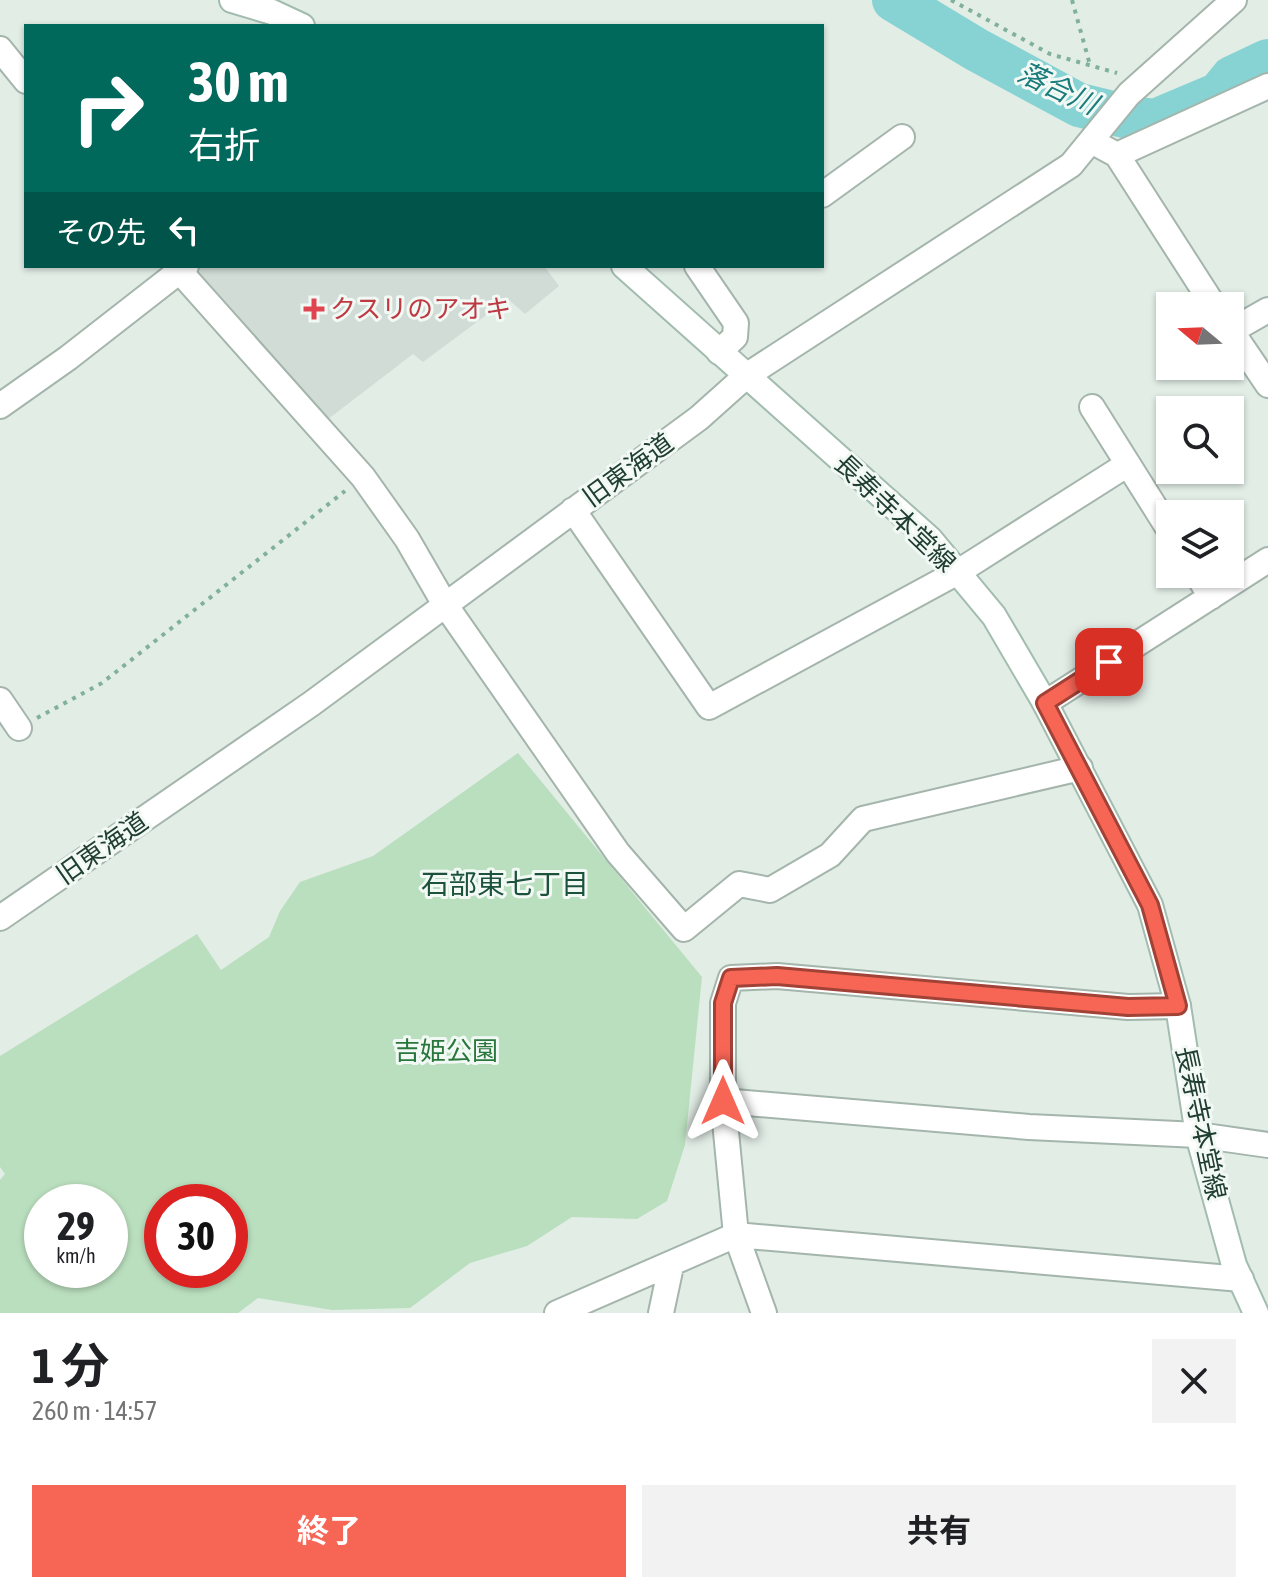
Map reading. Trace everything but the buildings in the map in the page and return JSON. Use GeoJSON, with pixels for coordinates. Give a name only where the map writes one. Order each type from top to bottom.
{"type":"FeatureCollection","features":[{"type":"Feature","properties":{"kind":"street"},"geometry":{"type":"LineString","coordinates":[[232,0],[272,12],[298,24]]}},
{"type":"Feature","properties":{"kind":"street","name":"旧東海道"},"geometry":{"type":"LineString","coordinates":[[0,918],[311,704],[699,418],[746,376],[1071,165],[1135,88],[1234,0]]}},
{"type":"Feature","properties":{"kind":"street"},"geometry":{"type":"LineString","coordinates":[[3,59],[24,79]]}},
{"type":"Feature","properties":{"kind":"street"},"geometry":{"type":"LineString","coordinates":[[1117,155],[1268,86]]}},
{"type":"Feature","properties":{"kind":"street"},"geometry":{"type":"LineString","coordinates":[[1097,136],[1117,155],[1205,292]]}},
{"type":"Feature","properties":{"kind":"street"},"geometry":{"type":"LineString","coordinates":[[824,194],[902,137]]}},
{"type":"Feature","properties":{"kind":"street"},"geometry":{"type":"LineString","coordinates":[[0,406],[68,358],[180,268],[363,477],[407,539],[444,603],[618,853],[684,929],[739,884],[770,890],[830,855],[863,819],[1080,768]]}},
{"type":"Feature","properties":{"kind":"street","name":"長寿寺本堂線"},"geometry":{"type":"LineString","coordinates":[[626,268],[930,539],[994,616],[1045,703],[1150,905],[1178,1006],[1198,1135],[1241,1279],[1256,1313]]}},
{"type":"Feature","properties":{"kind":"street"},"geometry":{"type":"LineString","coordinates":[[708,270],[736,323],[735,337],[719,352]]}},
{"type":"Feature","properties":{"kind":"street"},"geometry":{"type":"LineString","coordinates":[[1244,323],[1268,310]]}},
{"type":"Feature","properties":{"kind":"street"},"geometry":{"type":"LineString","coordinates":[[1244,349],[1268,385]]}},
{"type":"Feature","properties":{"kind":"street"},"geometry":{"type":"LineString","coordinates":[[1092,407],[1156,509]]}},
{"type":"Feature","properties":{"kind":"street"},"geometry":{"type":"LineString","coordinates":[[573,510],[709,707],[958,572],[1128,464]]}},
{"type":"Feature","properties":{"kind":"street"},"geometry":{"type":"LineString","coordinates":[[1045,703],[1268,560]]}},
{"type":"Feature","properties":{"kind":"street"},"geometry":{"type":"LineString","coordinates":[[1206,588],[1211,597]]}},
{"type":"Feature","properties":{"kind":"street"},"geometry":{"type":"LineString","coordinates":[[0,700],[19,728]]}},
{"type":"Feature","properties":{"kind":"street"},"geometry":{"type":"LineString","coordinates":[[764,1313],[736,1235],[723,1101],[723,1003],[731,978],[777,976],[1128,1007],[1178,1006]]}},
{"type":"Feature","properties":{"kind":"street"},"geometry":{"type":"LineString","coordinates":[[723,1101],[1029,1127],[1198,1135],[1268,1145]]}},
{"type":"Feature","properties":{"kind":"street"},"geometry":{"type":"LineString","coordinates":[[557,1313],[671,1266],[736,1235],[1241,1279]]}},
{"type":"Feature","properties":{"kind":"street"},"geometry":{"type":"LineString","coordinates":[[661,1313],[671,1266]]}},
{"type":"Feature","properties":{"kind":"path"},"geometry":{"type":"LineString","coordinates":[[951,0],[1050,54],[1090,65],[1135,88]]}},
{"type":"Feature","properties":{"kind":"path"},"geometry":{"type":"LineString","coordinates":[[1072,0],[1079,37],[1090,65]]}},
{"type":"Feature","properties":{"kind":"path"},"geometry":{"type":"LineString","coordinates":[[19,728],[102,683],[363,477]]}},
{"type":"Feature","properties":{"kind":"shaded area"},"geometry":{"type":"Polygon","coordinates":[[[196,268],[546,268],[559,286],[525,314],[508,299],[423,362],[413,354],[323,423],[192,271],[196,268]]]}},
{"type":"Feature","properties":{"kind":"green space","name":"吉姫公園"},"geometry":{"type":"Polygon","coordinates":[[[518,753],[702,977],[685,1145],[667,1201],[637,1219],[572,1217],[527,1246],[470,1263],[410,1308],[332,1310],[258,1298],[238,1313],[0,1313],[0,1180],[5,1174],[0,1167],[0,1056],[197,934],[221,970],[269,937],[280,911],[300,882],[373,856],[518,753]]]}},
{"type":"Feature","properties":{"kind":"waterway","name":"落合川"},"geometry":{"type":"LineString","coordinates":[[894,0],[977,50],[1079,105],[1133,118],[1155,121],[1219,94],[1232,78],[1268,61]]}},
{"type":"Feature","properties":{"kind":"place","name":"クスリのアオキ"},"geometry":{"type":"Point","coordinates":[314,309]}},
{"type":"Feature","properties":{"kind":"district","name":"石部東七丁目"},"geometry":{"type":"Point","coordinates":[505,884]}},
{"type":"Feature","properties":{"kind":"route"},"geometry":{"type":"LineString","coordinates":[[723,1101],[723,1003],[731,978],[777,976],[1128,1007],[1178,1006],[1150,905],[1045,703],[1109,662]]}}]}
